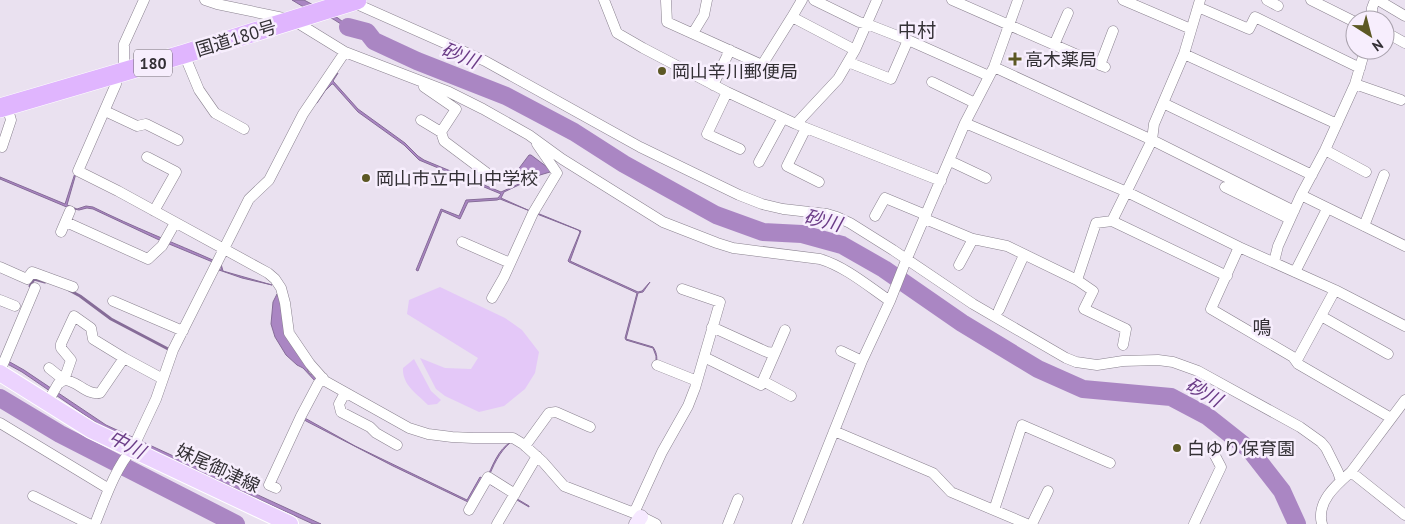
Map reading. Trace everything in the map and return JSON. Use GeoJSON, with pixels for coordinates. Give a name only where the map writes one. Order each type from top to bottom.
{"type":"FeatureCollection","features":[{"type":"Feature","properties":{"kind":"highway","name":"国道180号"},"geometry":{"type":"LineString","coordinates":[[3,107],[184,54],[347,2]]}},
{"type":"Feature","properties":{"kind":"main road","name":"妹尾御津線"},"geometry":{"type":"LineString","coordinates":[[0,372],[129,453],[290,524]]}},
{"type":"Feature","properties":{"kind":"street"},"geometry":{"type":"LineString","coordinates":[[144,0],[124,44],[120,73],[116,84],[78,171],[268,273],[281,288],[289,333],[310,364],[323,378],[345,393],[409,428],[422,432],[473,438],[512,438],[537,456],[564,486],[637,518],[656,524]]}},
{"type":"Feature","properties":{"kind":"street"},"geometry":{"type":"LineString","coordinates":[[205,0],[217,4],[299,18],[345,52],[449,92],[483,109],[533,138],[663,222],[733,248],[831,262],[891,299]]}},
{"type":"Feature","properties":{"kind":"street"},"geometry":{"type":"LineString","coordinates":[[604,0],[617,33],[713,85],[801,126],[941,181]]}},
{"type":"Feature","properties":{"kind":"street"},"geometry":{"type":"LineString","coordinates":[[693,33],[704,15],[707,0]]}},
{"type":"Feature","properties":{"kind":"street"},"geometry":{"type":"LineString","coordinates":[[666,1],[667,22],[762,65],[802,0]]}},
{"type":"Feature","properties":{"kind":"street"},"geometry":{"type":"LineString","coordinates":[[819,182],[787,166],[801,126],[838,79],[855,50],[877,0]]}},
{"type":"Feature","properties":{"kind":"street"},"geometry":{"type":"LineString","coordinates":[[952,0],[1102,66],[1113,31]]}},
{"type":"Feature","properties":{"kind":"street"},"geometry":{"type":"LineString","coordinates":[[797,524],[862,361],[891,299],[965,123],[991,71],[1010,26],[1018,0]]}},
{"type":"Feature","properties":{"kind":"street"},"geometry":{"type":"LineString","coordinates":[[1122,0],[1192,29]]}},
{"type":"Feature","properties":{"kind":"street"},"geometry":{"type":"LineString","coordinates":[[1267,0],[1278,6]]}},
{"type":"Feature","properties":{"kind":"street"},"geometry":{"type":"LineString","coordinates":[[1311,0],[1345,17]]}},
{"type":"Feature","properties":{"kind":"street"},"geometry":{"type":"LineString","coordinates":[[1376,0],[1405,16]]}},
{"type":"Feature","properties":{"kind":"street"},"geometry":{"type":"LineString","coordinates":[[818,1],[859,22],[991,71],[1152,140],[1292,215]]}},
{"type":"Feature","properties":{"kind":"street"},"geometry":{"type":"LineString","coordinates":[[347,2],[485,61],[640,147],[739,195],[769,205],[837,217],[872,236],[906,262],[974,304],[1066,358],[1076,362],[1097,365],[1123,361],[1158,360],[1173,362],[1198,371],[1300,427],[1322,442],[1338,472],[1340,481]]}},
{"type":"Feature","properties":{"kind":"street"},"geometry":{"type":"LineString","coordinates":[[1112,221],[1152,140],[1154,124],[1184,54],[1199,3],[1249,29],[1255,17],[1360,68]]}},
{"type":"Feature","properties":{"kind":"street"},"geometry":{"type":"LineString","coordinates":[[1054,45],[1068,13]]}},
{"type":"Feature","properties":{"kind":"street"},"geometry":{"type":"LineString","coordinates":[[792,18],[855,50]]}},
{"type":"Feature","properties":{"kind":"street"},"geometry":{"type":"LineString","coordinates":[[848,62],[891,79],[908,40]]}},
{"type":"Feature","properties":{"kind":"street"},"geometry":{"type":"LineString","coordinates":[[713,85],[730,50]]}},
{"type":"Feature","properties":{"kind":"street"},"geometry":{"type":"LineString","coordinates":[[95,524],[109,489],[156,399],[173,350],[249,198],[269,180],[303,114],[345,52]]}},
{"type":"Feature","properties":{"kind":"street"},"geometry":{"type":"LineString","coordinates":[[184,54],[199,90],[215,113],[244,129]]}},
{"type":"Feature","properties":{"kind":"street"},"geometry":{"type":"LineString","coordinates":[[1184,54],[1337,124]]}},
{"type":"Feature","properties":{"kind":"street"},"geometry":{"type":"LineString","coordinates":[[1274,262],[1278,246],[1292,215],[1325,150],[1355,84],[1362,60]]}},
{"type":"Feature","properties":{"kind":"street"},"geometry":{"type":"LineString","coordinates":[[416,79],[456,109],[441,132]]}},
{"type":"Feature","properties":{"kind":"street"},"geometry":{"type":"LineString","coordinates":[[932,82],[975,103]]}},
{"type":"Feature","properties":{"kind":"street"},"geometry":{"type":"LineString","coordinates":[[1355,84],[1401,100]]}},
{"type":"Feature","properties":{"kind":"street"},"geometry":{"type":"LineString","coordinates":[[727,92],[707,134],[740,149]]}},
{"type":"Feature","properties":{"kind":"street"},"geometry":{"type":"LineString","coordinates":[[1163,103],[1312,175]]}},
{"type":"Feature","properties":{"kind":"street"},"geometry":{"type":"LineString","coordinates":[[2,147],[11,120],[3,107]]}},
{"type":"Feature","properties":{"kind":"street"},"geometry":{"type":"LineString","coordinates":[[105,111],[138,126],[146,124],[178,140]]}},
{"type":"Feature","properties":{"kind":"street"},"geometry":{"type":"LineString","coordinates":[[759,162],[783,118]]}},
{"type":"Feature","properties":{"kind":"street"},"geometry":{"type":"LineString","coordinates":[[421,120],[441,132],[444,141],[488,174]]}},
{"type":"Feature","properties":{"kind":"street"},"geometry":{"type":"LineString","coordinates":[[965,123],[1126,192],[1335,290],[1405,326]]}},
{"type":"Feature","properties":{"kind":"street"},"geometry":{"type":"LineString","coordinates":[[492,298],[504,277],[532,213],[558,173],[533,138]]}},
{"type":"Feature","properties":{"kind":"street"},"geometry":{"type":"LineString","coordinates":[[1325,150],[1366,172]]}},
{"type":"Feature","properties":{"kind":"street"},"geometry":{"type":"LineString","coordinates":[[147,158],[176,172],[154,211]]}},
{"type":"Feature","properties":{"kind":"street"},"geometry":{"type":"LineString","coordinates":[[950,161],[986,178]]}},
{"type":"Feature","properties":{"kind":"street"},"geometry":{"type":"LineString","coordinates":[[1364,226],[1384,175]]}},
{"type":"Feature","properties":{"kind":"street"},"geometry":{"type":"LineString","coordinates":[[1225,187],[1292,215]]}},
{"type":"Feature","properties":{"kind":"street"},"geometry":{"type":"LineString","coordinates":[[1301,196],[1405,246]]}},
{"type":"Feature","properties":{"kind":"street"},"geometry":{"type":"LineString","coordinates":[[874,216],[885,198],[973,238],[1007,246],[1077,280],[1093,291],[1084,309],[1126,329],[1123,344]]}},
{"type":"Feature","properties":{"kind":"street"},"geometry":{"type":"LineString","coordinates":[[1295,272],[1327,209]]}},
{"type":"Feature","properties":{"kind":"street"},"geometry":{"type":"LineString","coordinates":[[61,232],[70,211]]}},
{"type":"Feature","properties":{"kind":"street"},"geometry":{"type":"LineString","coordinates":[[1077,280],[1096,223],[1112,221],[1227,276]]}},
{"type":"Feature","properties":{"kind":"street"},"geometry":{"type":"LineString","coordinates":[[66,222],[148,259],[162,246],[175,223]]}},
{"type":"Feature","properties":{"kind":"street"},"geometry":{"type":"LineString","coordinates":[[959,265],[973,238]]}},
{"type":"Feature","properties":{"kind":"street"},"geometry":{"type":"LineString","coordinates":[[462,242],[510,263]]}},
{"type":"Feature","properties":{"kind":"street"},"geometry":{"type":"LineString","coordinates":[[1240,247],[1211,309],[1293,357],[1297,360],[1298,364],[1391,418]]}},
{"type":"Feature","properties":{"kind":"street"},"geometry":{"type":"LineString","coordinates":[[999,310],[1024,255]]}},
{"type":"Feature","properties":{"kind":"street"},"geometry":{"type":"LineString","coordinates":[[0,267],[27,278],[32,272],[73,287]]}},
{"type":"Feature","properties":{"kind":"street"},"geometry":{"type":"LineString","coordinates":[[0,372],[35,288]]}},
{"type":"Feature","properties":{"kind":"street"},"geometry":{"type":"LineString","coordinates":[[637,518],[662,452],[688,406],[720,302],[682,289]]}},
{"type":"Feature","properties":{"kind":"street"},"geometry":{"type":"LineString","coordinates":[[1297,360],[1335,290]]}},
{"type":"Feature","properties":{"kind":"street"},"geometry":{"type":"LineString","coordinates":[[0,300],[15,306]]}},
{"type":"Feature","properties":{"kind":"street"},"geometry":{"type":"LineString","coordinates":[[113,301],[183,331]]}},
{"type":"Feature","properties":{"kind":"street"},"geometry":{"type":"LineString","coordinates":[[47,403],[58,384],[64,380],[71,360],[61,348],[61,344],[74,316],[91,328],[93,339],[124,358],[163,378]]}},
{"type":"Feature","properties":{"kind":"street"},"geometry":{"type":"LineString","coordinates":[[1321,316],[1388,354]]}},
{"type":"Feature","properties":{"kind":"street"},"geometry":{"type":"LineString","coordinates":[[712,327],[767,352],[775,353]]}},
{"type":"Feature","properties":{"kind":"street"},"geometry":{"type":"LineString","coordinates":[[704,357],[761,385],[786,330]]}},
{"type":"Feature","properties":{"kind":"street"},"geometry":{"type":"LineString","coordinates":[[841,351],[862,361]]}},
{"type":"Feature","properties":{"kind":"street"},"geometry":{"type":"LineString","coordinates":[[49,368],[64,380],[71,381],[93,394],[100,393],[124,358]]}},
{"type":"Feature","properties":{"kind":"street"},"geometry":{"type":"LineString","coordinates":[[656,365],[697,381]]}},
{"type":"Feature","properties":{"kind":"street"},"geometry":{"type":"LineString","coordinates":[[276,488],[269,485],[301,416],[323,378]]}},
{"type":"Feature","properties":{"kind":"street"},"geometry":{"type":"LineString","coordinates":[[763,381],[792,396]]}},
{"type":"Feature","properties":{"kind":"street"},"geometry":{"type":"LineString","coordinates":[[345,393],[339,404],[341,412],[370,427],[376,433],[396,445]]}},
{"type":"Feature","properties":{"kind":"street"},"geometry":{"type":"LineString","coordinates":[[1322,524],[1324,500],[1340,481],[1351,472],[1405,400]]}},
{"type":"Feature","properties":{"kind":"street"},"geometry":{"type":"LineString","coordinates":[[525,446],[550,414],[556,412],[590,427]]}},
{"type":"Feature","properties":{"kind":"street"},"geometry":{"type":"LineString","coordinates":[[0,424],[109,489]]}},
{"type":"Feature","properties":{"kind":"street"},"geometry":{"type":"LineString","coordinates":[[994,510],[1022,425],[1110,463]]}},
{"type":"Feature","properties":{"kind":"street"},"geometry":{"type":"LineString","coordinates":[[834,431],[932,473],[951,492],[1027,524]]}},
{"type":"Feature","properties":{"kind":"street"},"geometry":{"type":"LineString","coordinates":[[1194,524],[1221,467],[1210,446]]}},
{"type":"Feature","properties":{"kind":"street"},"geometry":{"type":"LineString","coordinates":[[497,524],[537,456]]}},
{"type":"Feature","properties":{"kind":"street"},"geometry":{"type":"LineString","coordinates":[[1351,472],[1405,515]]}},
{"type":"Feature","properties":{"kind":"street"},"geometry":{"type":"LineString","coordinates":[[469,510],[488,477],[515,494]]}},
{"type":"Feature","properties":{"kind":"street"},"geometry":{"type":"LineString","coordinates":[[1032,524],[1048,491]]}},
{"type":"Feature","properties":{"kind":"street"},"geometry":{"type":"LineString","coordinates":[[33,496],[89,524]]}},
{"type":"Feature","properties":{"kind":"street"},"geometry":{"type":"LineString","coordinates":[[728,524],[738,500]]}},
{"type":"Feature","properties":{"kind":"shaded area"},"geometry":{"type":"Polygon","coordinates":[[[292,0],[304,0],[338,18],[348,26],[365,27],[374,32],[368,36],[352,31],[333,19],[292,0]]]}},
{"type":"Feature","properties":{"kind":"shaded area"},"geometry":{"type":"Polygon","coordinates":[[[338,73],[333,81],[358,109],[405,143],[424,160],[501,192],[521,183],[522,179],[517,171],[529,155],[531,155],[551,170],[550,172],[504,192],[501,198],[530,211],[500,199],[468,202],[460,219],[442,211],[418,271],[416,270],[441,209],[459,216],[466,200],[498,198],[501,194],[419,160],[404,145],[358,112],[333,84],[325,91],[317,103],[315,102],[338,73]]]}},
{"type":"Feature","properties":{"kind":"shaded area"},"geometry":{"type":"Polygon","coordinates":[[[76,170],[67,205],[77,209],[86,206],[93,207],[215,261],[221,264],[223,271],[272,285],[219,270],[221,270],[221,267],[215,263],[157,239],[93,209],[79,210],[69,208],[0,179],[0,177],[65,204],[76,170]]]}},
{"type":"Feature","properties":{"kind":"shaded area"},"geometry":{"type":"Polygon","coordinates":[[[537,213],[581,231],[570,261],[638,292],[642,291],[650,282],[643,292],[638,293],[626,339],[653,347],[657,359],[656,362],[653,348],[626,340],[625,338],[637,293],[569,262],[580,232],[537,213]]]}},
{"type":"Feature","properties":{"kind":"shaded area"},"geometry":{"type":"Polygon","coordinates":[[[440,287],[505,318],[522,330],[539,352],[535,373],[525,389],[504,406],[479,412],[445,396],[436,389],[420,358],[445,368],[471,369],[478,358],[407,314],[409,300],[440,287]]]}},
{"type":"Feature","properties":{"kind":"shaded area"},"geometry":{"type":"Polygon","coordinates":[[[277,294],[307,364],[308,371],[316,376],[316,382],[303,368],[286,355],[275,337],[271,324],[273,302],[277,294]]]}},
{"type":"Feature","properties":{"kind":"shaded area"},"geometry":{"type":"Polygon","coordinates":[[[1,357],[24,370],[106,425],[321,524],[313,524],[107,430],[22,372],[0,360],[1,357]]]}},
{"type":"Feature","properties":{"kind":"shaded area"},"geometry":{"type":"Polygon","coordinates":[[[414,359],[431,391],[441,400],[437,404],[428,405],[411,389],[405,379],[403,368],[414,359]]]}},
{"type":"Feature","properties":{"kind":"shaded area"},"geometry":{"type":"Polygon","coordinates":[[[303,417],[355,446],[467,500],[480,477],[486,480],[502,449],[511,442],[500,455],[487,481],[529,507],[481,479],[468,502],[393,466],[306,421],[303,417]]]}},
{"type":"Feature","properties":{"kind":"waterway","name":"砂川"},"geometry":{"type":"LineString","coordinates":[[348,27],[367,32],[374,41],[417,61],[506,96],[574,132],[624,164],[716,215],[763,232],[802,234],[842,245],[884,269],[962,323],[1038,369],[1083,389],[1171,397],[1207,416],[1250,450],[1282,491],[1297,524]]}},
{"type":"Feature","properties":{"kind":"waterway"},"geometry":{"type":"LineString","coordinates":[[30,286],[34,279],[45,282]]}},
{"type":"Feature","properties":{"kind":"waterway"},"geometry":{"type":"LineString","coordinates":[[69,290],[111,319],[170,350]]}},
{"type":"Feature","properties":{"kind":"waterway","name":"中川"},"geometry":{"type":"LineString","coordinates":[[0,398],[60,434],[236,524]]}},
{"type":"Feature","properties":{"kind":"place","name":"高木薬局"},"geometry":{"type":"Point","coordinates":[1015,59]}},
{"type":"Feature","properties":{"kind":"place","name":"岡山辛川郵便局"},"geometry":{"type":"Point","coordinates":[662,71]}},
{"type":"Feature","properties":{"kind":"place","name":"岡山市立中山中学校"},"geometry":{"type":"Point","coordinates":[366,178]}},
{"type":"Feature","properties":{"kind":"place","name":"白ゆり保育園"},"geometry":{"type":"Point","coordinates":[1177,448]}},
{"type":"Feature","properties":{"kind":"district","name":"中村"},"geometry":{"type":"Point","coordinates":[917,30]}},
{"type":"Feature","properties":{"kind":"district","name":"鳴"},"geometry":{"type":"Point","coordinates":[1262,327]}}]}
